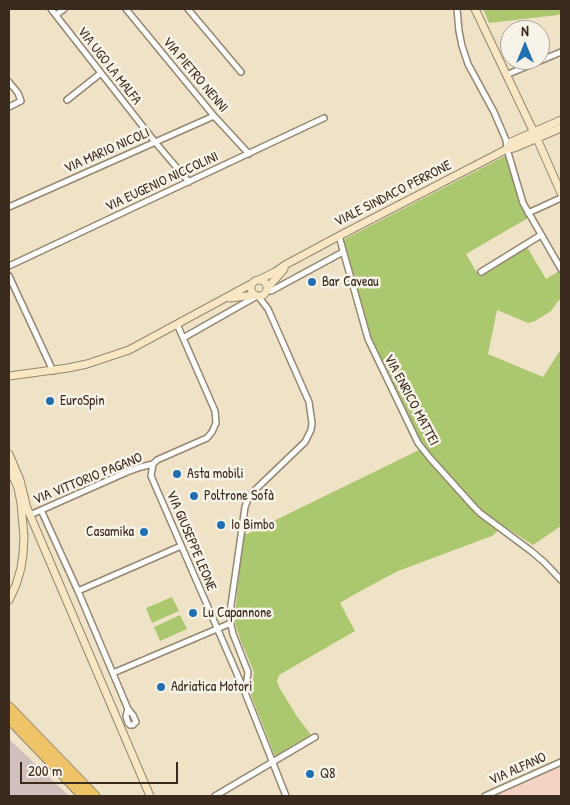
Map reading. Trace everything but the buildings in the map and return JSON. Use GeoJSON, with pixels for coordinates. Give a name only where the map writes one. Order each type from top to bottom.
{"type":"FeatureCollection","features":[{"type":"Feature","properties":{"kind":"highway"},"geometry":{"type":"LineString","coordinates":[[9,708],[95,796]]}},
{"type":"Feature","properties":{"kind":"highway"},"geometry":{"type":"LineString","coordinates":[[9,719],[83,796]]}},
{"type":"Feature","properties":{"kind":"street","name":"VIA UGO LA MALFA"},"geometry":{"type":"LineString","coordinates":[[50,9],[189,182]]}},
{"type":"Feature","properties":{"kind":"street"},"geometry":{"type":"LineString","coordinates":[[56,16],[64,9]]}},
{"type":"Feature","properties":{"kind":"street"},"geometry":{"type":"LineString","coordinates":[[188,9],[242,72]]}},
{"type":"Feature","properties":{"kind":"street"},"geometry":{"type":"LineString","coordinates":[[457,9],[459,31],[468,64],[484,92],[506,140],[523,203],[561,269]]}},
{"type":"Feature","properties":{"kind":"street"},"geometry":{"type":"LineString","coordinates":[[475,9],[561,193]]}},
{"type":"Feature","properties":{"kind":"street","name":"VIA PIETRO NENNI"},"geometry":{"type":"LineString","coordinates":[[128,10],[214,116],[249,154]]}},
{"type":"Feature","properties":{"kind":"street"},"geometry":{"type":"LineString","coordinates":[[506,75],[561,52]]}},
{"type":"Feature","properties":{"kind":"street"},"geometry":{"type":"LineString","coordinates":[[67,100],[101,73]]}},
{"type":"Feature","properties":{"kind":"street"},"geometry":{"type":"LineString","coordinates":[[9,82],[18,93],[21,101],[9,107]]}},
{"type":"Feature","properties":{"kind":"street","name":"VIA MARIO NICOLI"},"geometry":{"type":"LineString","coordinates":[[9,208],[214,116]]}},
{"type":"Feature","properties":{"kind":"street","name":"VIA EUGENIO NICCOLINI"},"geometry":{"type":"LineString","coordinates":[[9,266],[324,118]]}},
{"type":"Feature","properties":{"kind":"street"},"geometry":{"type":"LineString","coordinates":[[535,135],[561,120]]}},
{"type":"Feature","properties":{"kind":"street"},"geometry":{"type":"LineString","coordinates":[[535,135],[561,128]]}},
{"type":"Feature","properties":{"kind":"street","name":"VIALE SINDACO PERRONE"},"geometry":{"type":"LineString","coordinates":[[251,284],[507,149],[514,148],[535,135]]}},
{"type":"Feature","properties":{"kind":"street"},"geometry":{"type":"LineString","coordinates":[[528,212],[561,198]]}},
{"type":"Feature","properties":{"kind":"street"},"geometry":{"type":"LineString","coordinates":[[481,272],[541,235]]}},
{"type":"Feature","properties":{"kind":"street","name":"VIA ENRICO MATTEI"},"geometry":{"type":"LineString","coordinates":[[339,236],[368,339],[421,448],[480,513],[531,550],[561,580]]}},
{"type":"Feature","properties":{"kind":"street"},"geometry":{"type":"LineString","coordinates":[[218,302],[271,291],[344,252]]}},
{"type":"Feature","properties":{"kind":"street","name":"VIALE SINDACO PERRONE"},"geometry":{"type":"LineString","coordinates":[[261,294],[291,262]]}},
{"type":"Feature","properties":{"kind":"street"},"geometry":{"type":"LineString","coordinates":[[9,276],[52,371]]}},
{"type":"Feature","properties":{"kind":"street"},"geometry":{"type":"LineString","coordinates":[[183,338],[261,294],[265,283],[259,280]]}},
{"type":"Feature","properties":{"kind":"street"},"geometry":{"type":"LineString","coordinates":[[9,376],[52,371],[87,364],[129,350],[251,284],[251,290],[261,294],[308,402],[312,423],[305,442],[254,490],[243,513],[231,605],[231,623],[233,634],[248,672],[244,690]]}},
{"type":"Feature","properties":{"kind":"street"},"geometry":{"type":"LineString","coordinates":[[153,464],[157,460],[207,438],[216,423],[215,411],[177,324]]}},
{"type":"Feature","properties":{"kind":"street"},"geometry":{"type":"LineString","coordinates":[[9,380],[29,374]]}},
{"type":"Feature","properties":{"kind":"street"},"geometry":{"type":"LineString","coordinates":[[9,454],[20,480],[30,515],[150,796]]}},
{"type":"Feature","properties":{"kind":"street","name":"VIA VITTORIO PAGANO"},"geometry":{"type":"LineString","coordinates":[[30,515],[127,472],[153,464]]}},
{"type":"Feature","properties":{"kind":"street","name":"VIA GIUSEPPE LEONE"},"geometry":{"type":"LineString","coordinates":[[153,464],[151,476],[244,690],[286,796]]}},
{"type":"Feature","properties":{"kind":"street"},"geometry":{"type":"LineString","coordinates":[[9,467],[18,488],[24,537],[21,568],[9,600]]}},
{"type":"Feature","properties":{"kind":"street"},"geometry":{"type":"LineString","coordinates":[[40,510],[78,591],[128,708]]}},
{"type":"Feature","properties":{"kind":"street"},"geometry":{"type":"LineString","coordinates":[[78,591],[181,546]]}},
{"type":"Feature","properties":{"kind":"street"},"geometry":{"type":"LineString","coordinates":[[113,673],[231,623]]}},
{"type":"Feature","properties":{"kind":"street"},"geometry":{"type":"LineString","coordinates":[[215,796],[316,737]]}},
{"type":"Feature","properties":{"kind":"street","name":"VIA ALFANO"},"geometry":{"type":"LineString","coordinates":[[485,796],[561,762]]}},
{"type":"Feature","properties":{"kind":"shaded area"},"geometry":{"type":"Polygon","coordinates":[[[9,739],[69,796],[9,796],[9,739]]]}},
{"type":"Feature","properties":{"kind":"shaded area"},"geometry":{"type":"Polygon","coordinates":[[[561,767],[561,796],[495,796],[561,767]]]}},
{"type":"Feature","properties":{"kind":"green space"},"geometry":{"type":"Polygon","coordinates":[[[483,9],[561,9],[561,13],[558,15],[500,20],[500,22],[489,23],[483,9]]]}},
{"type":"Feature","properties":{"kind":"green space"},"geometry":{"type":"Polygon","coordinates":[[[507,155],[518,198],[528,218],[466,254],[479,276],[527,247],[546,279],[559,271],[561,275],[561,299],[551,311],[535,321],[528,323],[497,310],[488,354],[543,377],[561,349],[561,526],[533,545],[476,506],[420,441],[367,328],[343,240],[507,155]]]}},
{"type":"Feature","properties":{"kind":"green space"},"geometry":{"type":"Polygon","coordinates":[[[419,450],[481,517],[500,529],[492,536],[398,571],[340,603],[355,631],[279,675],[277,681],[279,687],[311,735],[275,756],[251,695],[254,672],[240,639],[235,620],[243,616],[241,611],[235,614],[243,534],[247,534],[419,450]]]}},
{"type":"Feature","properties":{"kind":"green space"},"geometry":{"type":"Polygon","coordinates":[[[172,597],[179,611],[152,623],[146,608],[172,597]]]}},
{"type":"Feature","properties":{"kind":"green space"},"geometry":{"type":"Polygon","coordinates":[[[180,615],[187,629],[160,641],[154,627],[180,615]]]}},
{"type":"Feature","properties":{"kind":"place","name":"Bar Caveau"},"geometry":{"type":"Point","coordinates":[312,282]}},
{"type":"Feature","properties":{"kind":"place","name":"EuroSpin"},"geometry":{"type":"Point","coordinates":[50,401]}},
{"type":"Feature","properties":{"kind":"place","name":"Asta mobili"},"geometry":{"type":"Point","coordinates":[177,474]}},
{"type":"Feature","properties":{"kind":"place","name":"Poltrone Sofà"},"geometry":{"type":"Point","coordinates":[194,496]}},
{"type":"Feature","properties":{"kind":"place","name":"Io Bimbo"},"geometry":{"type":"Point","coordinates":[221,525]}},
{"type":"Feature","properties":{"kind":"place","name":"Casamika"},"geometry":{"type":"Point","coordinates":[144,532]}},
{"type":"Feature","properties":{"kind":"place","name":"Lu Capannone"},"geometry":{"type":"Point","coordinates":[193,613]}},
{"type":"Feature","properties":{"kind":"place","name":"Adriatica Motori"},"geometry":{"type":"Point","coordinates":[161,687]}},
{"type":"Feature","properties":{"kind":"place","name":"Q8"},"geometry":{"type":"Point","coordinates":[310,774]}}]}
